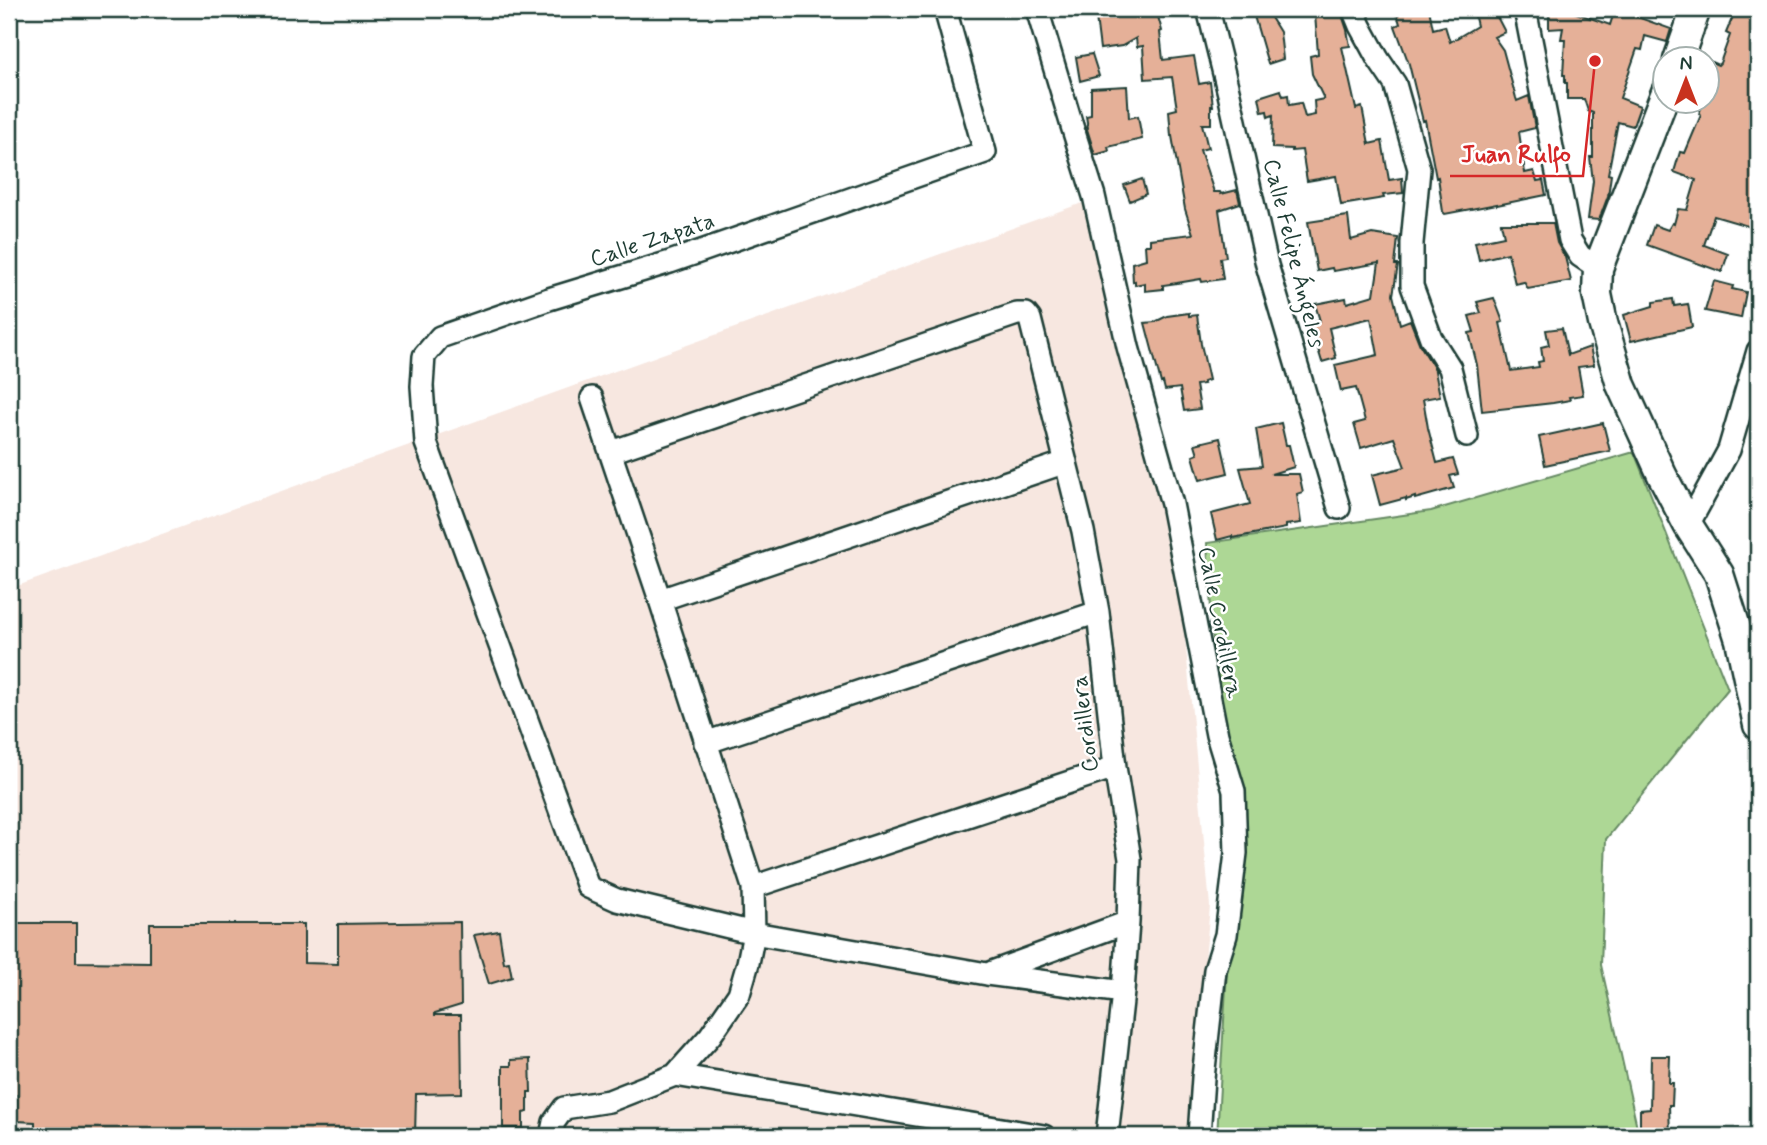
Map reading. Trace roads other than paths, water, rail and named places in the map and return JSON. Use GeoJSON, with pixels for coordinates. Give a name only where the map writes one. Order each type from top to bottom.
{"type":"FeatureCollection","features":[{"type":"Feature","properties":{"kind":"main road"},"geometry":{"type":"LineString","coordinates":[[1683,46],[1696,9]]}},
{"type":"Feature","properties":{"kind":"main road"},"geometry":{"type":"LineString","coordinates":[[1656,116],[1598,268],[1597,294],[1621,386],[1662,475],[1688,525],[1719,574],[1749,639],[1758,725]]}},
{"type":"Feature","properties":{"kind":"street","name":"Calle Zapata"},"geometry":{"type":"LineString","coordinates":[[754,933],[617,900],[588,887],[426,443],[422,386],[424,356],[440,337],[549,299],[670,262],[985,152],[945,9]]}},
{"type":"Feature","properties":{"kind":"street","name":"Calle Cordillera"},"geometry":{"type":"LineString","coordinates":[[1037,9],[1094,196],[1128,347],[1172,504],[1217,735],[1234,791],[1236,853],[1227,935],[1216,970],[1199,1136]]}},
{"type":"Feature","properties":{"kind":"street","name":"Calle Felipe Ángeles"},"geometry":{"type":"LineString","coordinates":[[1208,9],[1267,265],[1339,508]]}},
{"type":"Feature","properties":{"kind":"street"},"geometry":{"type":"LineString","coordinates":[[1353,9],[1378,60],[1395,83],[1419,169],[1412,243],[1412,286],[1431,338],[1450,368],[1467,436]]}},
{"type":"Feature","properties":{"kind":"street"},"geometry":{"type":"LineString","coordinates":[[1525,9],[1570,240],[1580,256],[1598,268]]}},
{"type":"Feature","properties":{"kind":"street","name":"Cordillera"},"geometry":{"type":"LineString","coordinates":[[611,453],[1004,318],[1026,314],[1030,319],[1083,531],[1098,612],[1115,767],[1130,859],[1123,992],[1107,1136]]}},
{"type":"Feature","properties":{"kind":"street"},"geometry":{"type":"LineString","coordinates":[[1688,525],[1729,450],[1758,351]]}},
{"type":"Feature","properties":{"kind":"street"},"geometry":{"type":"LineString","coordinates":[[551,1136],[554,1122],[564,1108],[609,1101],[675,1075],[710,1036],[739,993],[754,933],[753,887],[592,398]]}},
{"type":"Feature","properties":{"kind":"street"},"geometry":{"type":"LineString","coordinates":[[660,600],[1066,462]]}},
{"type":"Feature","properties":{"kind":"street"},"geometry":{"type":"LineString","coordinates":[[705,743],[1098,612]]}},
{"type":"Feature","properties":{"kind":"street"},"geometry":{"type":"LineString","coordinates":[[753,887],[1115,767]]}},
{"type":"Feature","properties":{"kind":"street"},"geometry":{"type":"LineString","coordinates":[[987,974],[1128,922]]}},
{"type":"Feature","properties":{"kind":"street"},"geometry":{"type":"LineString","coordinates":[[754,933],[987,974],[1123,992]]}},
{"type":"Feature","properties":{"kind":"street"},"geometry":{"type":"LineString","coordinates":[[675,1075],[1044,1136]]}},
{"type":"Feature","properties":{"kind":"place","name":"Juan Rulfo"},"geometry":{"type":"Point","coordinates":[1595,61]}}]}
